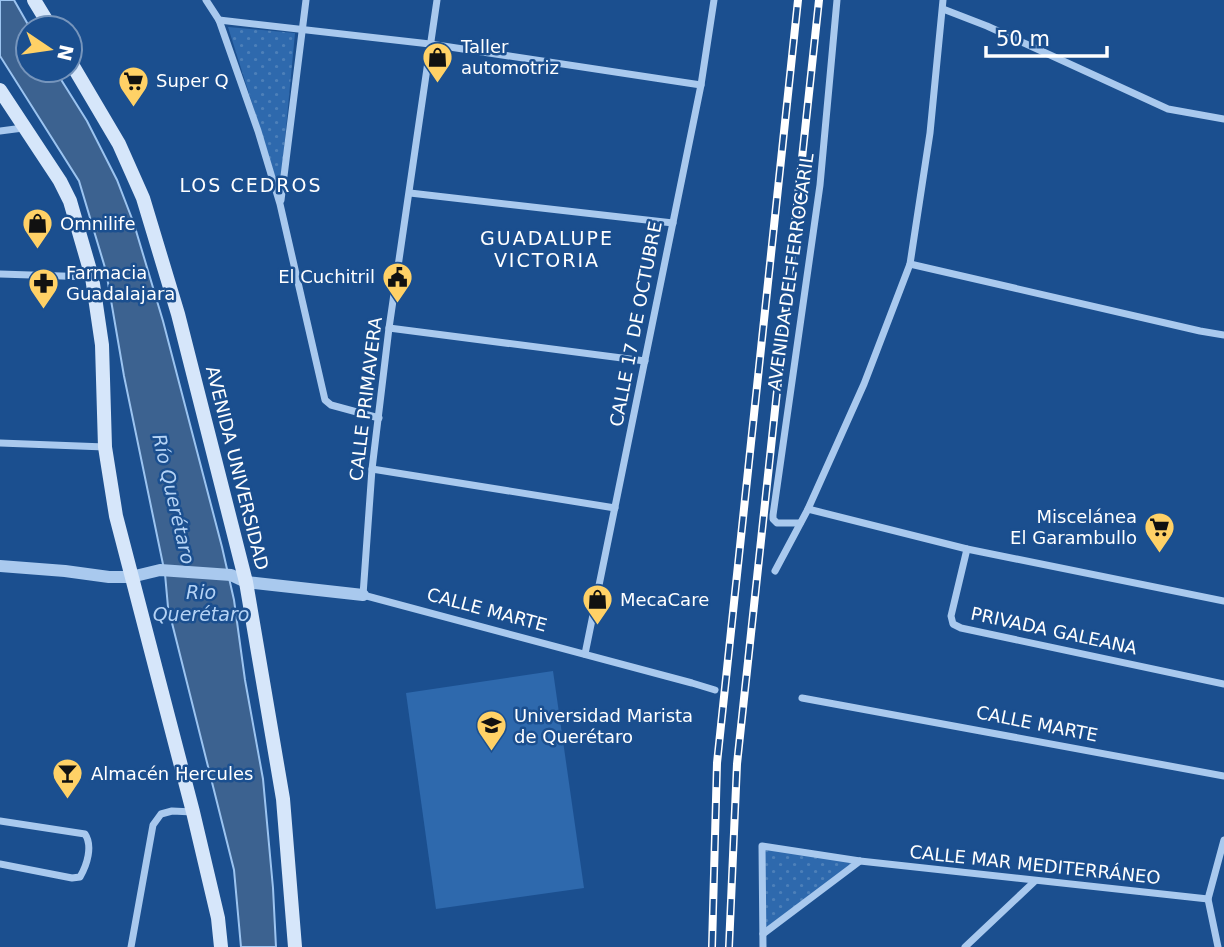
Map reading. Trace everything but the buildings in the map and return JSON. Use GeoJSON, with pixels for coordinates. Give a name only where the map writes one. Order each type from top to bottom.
{"type":"FeatureCollection","features":[{"type":"Feature","properties":{"kind":"main road","name":"AVENIDA UNIVERSIDAD"},"geometry":{"type":"LineString","coordinates":[[84,84],[119,144],[143,198],[178,314],[246,582],[283,799],[295,947]]}},
{"type":"Feature","properties":{"kind":"main road"},"geometry":{"type":"LineString","coordinates":[[0,90],[60,181],[70,201],[92,277],[102,345],[105,447],[116,516],[193,812],[218,918],[221,947]]}},
{"type":"Feature","properties":{"kind":"street"},"geometry":{"type":"LineString","coordinates":[[206,0],[219,20],[281,204],[326,400],[331,405],[379,418]]}},
{"type":"Feature","properties":{"kind":"street"},"geometry":{"type":"LineString","coordinates":[[281,204],[306,0]]}},
{"type":"Feature","properties":{"kind":"street","name":"CALLE PRIMAVERA"},"geometry":{"type":"LineString","coordinates":[[363,595],[372,469],[389,328],[437,0]]}},
{"type":"Feature","properties":{"kind":"street","name":"CALLE 17 DE OCTUBRE"},"geometry":{"type":"LineString","coordinates":[[585,654],[701,85],[714,0]]}},
{"type":"Feature","properties":{"kind":"street","name":"AVENIDA DEL FERROCARIL"},"geometry":{"type":"LineString","coordinates":[[800,523],[777,523],[773,515],[820,185],[837,0]]}},
{"type":"Feature","properties":{"kind":"street"},"geometry":{"type":"LineString","coordinates":[[775,571],[808,509],[864,384],[910,264],[930,133],[943,4],[1168,109],[1224,119]]}},
{"type":"Feature","properties":{"kind":"street"},"geometry":{"type":"LineString","coordinates":[[219,20],[430,44],[701,85]]}},
{"type":"Feature","properties":{"kind":"street"},"geometry":{"type":"LineString","coordinates":[[0,131],[25,128]]}},
{"type":"Feature","properties":{"kind":"street"},"geometry":{"type":"LineString","coordinates":[[410,193],[673,223]]}},
{"type":"Feature","properties":{"kind":"street"},"geometry":{"type":"LineString","coordinates":[[910,264],[1224,335]]}},
{"type":"Feature","properties":{"kind":"street"},"geometry":{"type":"LineString","coordinates":[[0,274],[92,277]]}},
{"type":"Feature","properties":{"kind":"street"},"geometry":{"type":"LineString","coordinates":[[389,328],[645,361]]}},
{"type":"Feature","properties":{"kind":"street"},"geometry":{"type":"LineString","coordinates":[[0,443],[105,447]]}},
{"type":"Feature","properties":{"kind":"street"},"geometry":{"type":"LineString","coordinates":[[372,469],[615,508]]}},
{"type":"Feature","properties":{"kind":"street"},"geometry":{"type":"LineString","coordinates":[[808,509],[967,550],[1224,601]]}},
{"type":"Feature","properties":{"kind":"street","name":"PRIVADA GALEANA"},"geometry":{"type":"LineString","coordinates":[[967,550],[951,616],[953,624],[961,628],[1224,684]]}},
{"type":"Feature","properties":{"kind":"street"},"geometry":{"type":"LineString","coordinates":[[0,566],[131,577]]}},
{"type":"Feature","properties":{"kind":"street","name":"CALLE MARTE"},"geometry":{"type":"LineString","coordinates":[[131,577],[160,570],[231,575],[246,582],[363,595],[715,690]]}},
{"type":"Feature","properties":{"kind":"street","name":"CALLE MARTE"},"geometry":{"type":"LineString","coordinates":[[802,698],[1224,776]]}},
{"type":"Feature","properties":{"kind":"street"},"geometry":{"type":"LineString","coordinates":[[131,947],[153,825],[161,814],[172,811],[193,812]]}},
{"type":"Feature","properties":{"kind":"street"},"geometry":{"type":"LineString","coordinates":[[0,821],[85,834],[90,846],[85,869],[80,877],[72,878],[0,864]]}},
{"type":"Feature","properties":{"kind":"street"},"geometry":{"type":"LineString","coordinates":[[1217,947],[1208,900],[1224,840]]}},
{"type":"Feature","properties":{"kind":"street","name":"CALLE MAR MEDITERRÁNEO"},"geometry":{"type":"LineString","coordinates":[[763,947],[762,846],[860,861],[1208,900]]}},
{"type":"Feature","properties":{"kind":"street"},"geometry":{"type":"LineString","coordinates":[[763,934],[860,861]]}},
{"type":"Feature","properties":{"kind":"street"},"geometry":{"type":"LineString","coordinates":[[965,947],[1035,881]]}},
{"type":"Feature","properties":{"kind":"shaded area"},"geometry":{"type":"Polygon","coordinates":[[[228,27],[295,33],[280,192],[228,27]]]}},
{"type":"Feature","properties":{"kind":"shaded area"},"geometry":{"type":"Polygon","coordinates":[[[553,671],[584,888],[436,909],[406,693],[553,671]]]}},
{"type":"Feature","properties":{"kind":"shaded area"},"geometry":{"type":"Polygon","coordinates":[[[762,848],[856,863],[763,933],[762,848]]]}},
{"type":"Feature","properties":{"kind":"water","name":"Rio Querétaro"},"geometry":{"type":"Polygon","coordinates":[[[0,0],[14,0],[22,14],[14,14],[14,78],[0,56],[0,0]]]}},
{"type":"Feature","properties":{"kind":"water","name":"Rio Querétaro"},"geometry":{"type":"Polygon","coordinates":[[[18,84],[64,84],[87,121],[117,180],[134,224],[163,321],[234,600],[263,779],[276,947],[241,947],[234,870],[168,607],[165,574],[124,376],[106,271],[79,181],[18,84]]]}},
{"type":"Feature","properties":{"kind":"railway"},"geometry":{"type":"LineString","coordinates":[[712,947],[717,763],[798,0]]}},
{"type":"Feature","properties":{"kind":"railway"},"geometry":{"type":"LineString","coordinates":[[729,947],[737,764],[819,0]]}},
{"type":"Feature","properties":{"kind":"place","name":"Taller automotriz"},"geometry":{"type":"Point","coordinates":[438,84]}},
{"type":"Feature","properties":{"kind":"place","name":"Super Q"},"geometry":{"type":"Point","coordinates":[133,108]}},
{"type":"Feature","properties":{"kind":"place","name":"Omnilife"},"geometry":{"type":"Point","coordinates":[37,251]}},
{"type":"Feature","properties":{"kind":"place","name":"El Cuchitril"},"geometry":{"type":"Point","coordinates":[398,304]}},
{"type":"Feature","properties":{"kind":"place","name":"Farmacia Guadalajara"},"geometry":{"type":"Point","coordinates":[43,310]}},
{"type":"Feature","properties":{"kind":"place","name":"Miscelánea El Garambullo"},"geometry":{"type":"Point","coordinates":[1160,554]}},
{"type":"Feature","properties":{"kind":"place","name":"MecaCare"},"geometry":{"type":"Point","coordinates":[597,627]}},
{"type":"Feature","properties":{"kind":"place","name":"Universidad Marista de Querétaro"},"geometry":{"type":"Point","coordinates":[491,753]}},
{"type":"Feature","properties":{"kind":"place","name":"Almacén Hercules"},"geometry":{"type":"Point","coordinates":[68,801]}},
{"type":"Feature","properties":{"kind":"district","name":"LOS CEDROS"},"geometry":{"type":"Point","coordinates":[251,185]}},
{"type":"Feature","properties":{"kind":"district","name":"GUADALUPE VICTORIA"},"geometry":{"type":"Point","coordinates":[547,249]}},
{"type":"Feature","properties":{"kind":"water label","name":"Río Querétaro"},"geometry":{"type":"Point","coordinates":[174,499]}}]}
